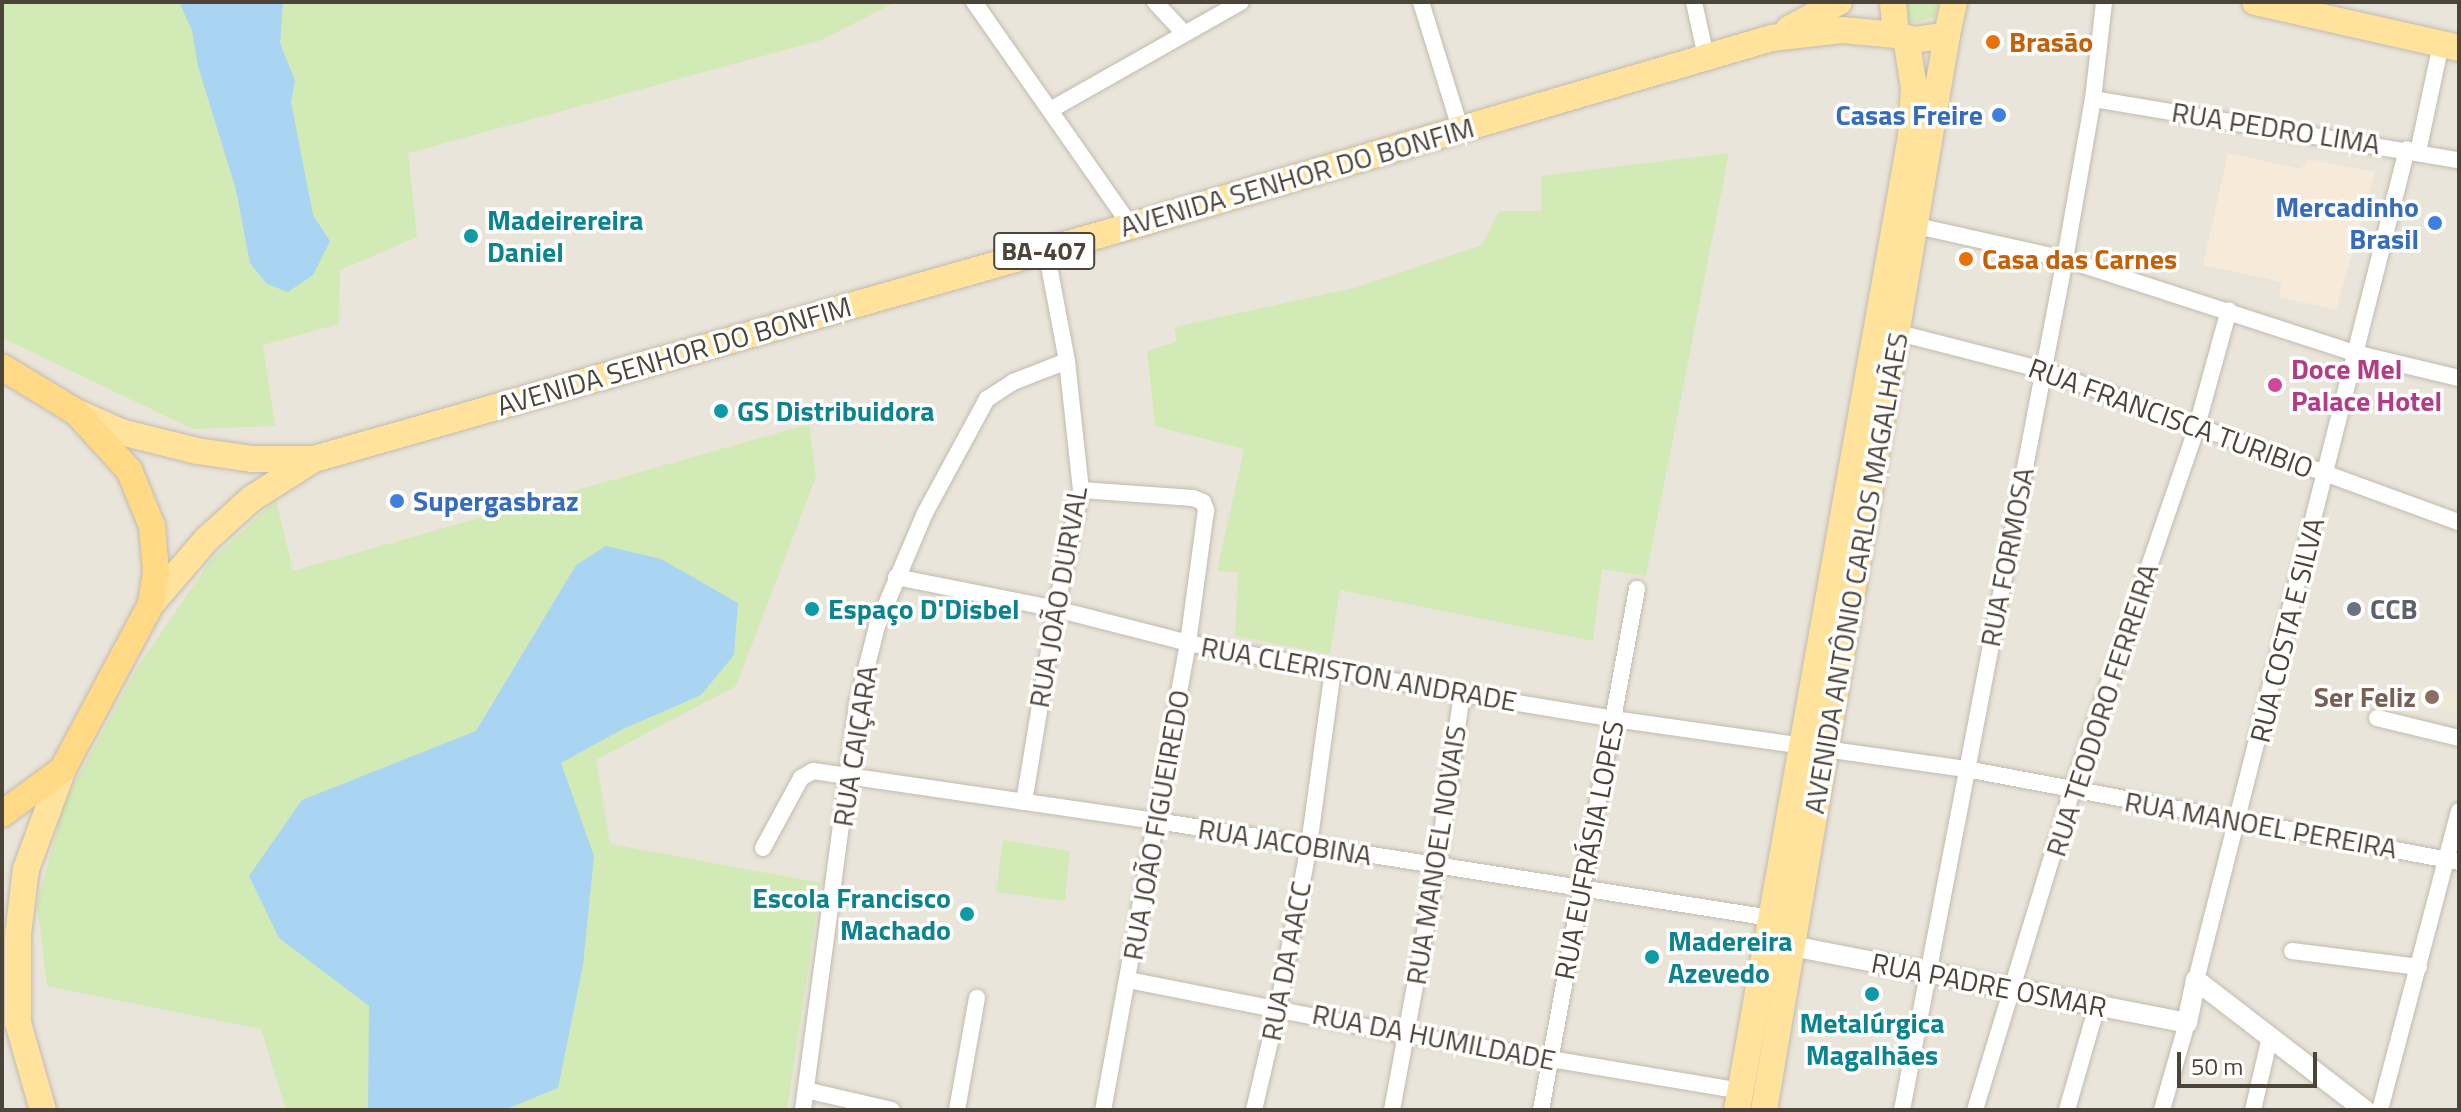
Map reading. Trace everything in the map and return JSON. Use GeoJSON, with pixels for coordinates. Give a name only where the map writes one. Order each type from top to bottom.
{"type":"FeatureCollection","features":[{"type":"Feature","properties":{"kind":"highway"},"geometry":{"type":"LineString","coordinates":[[2,367],[76,412],[113,448],[142,496],[155,543],[151,604],[63,769],[2,814]]}},
{"type":"Feature","properties":{"kind":"main road","name":"AVENIDA SENHOR DO BONFIM"},"geometry":{"type":"LineString","coordinates":[[1772,38],[1839,2]]}},
{"type":"Feature","properties":{"kind":"main road","name":"AVENIDA ANTÔNIO CARLOS MAGALHÃES"},"geometry":{"type":"LineString","coordinates":[[1764,1110],[1792,946],[1814,746],[1887,330],[1914,105],[1893,2]]}},
{"type":"Feature","properties":{"kind":"main road","name":"AVENIDA ANTÔNIO CARLOS MAGALHÃES"},"geometry":{"type":"LineString","coordinates":[[1887,330],[1917,226],[1954,2]]}},
{"type":"Feature","properties":{"kind":"main road"},"geometry":{"type":"LineString","coordinates":[[2255,2],[2450,46]]}},
{"type":"Feature","properties":{"kind":"main road","name":"AVENIDA SENHOR DO BONFIM"},"geometry":{"type":"LineString","coordinates":[[314,459],[1131,226],[1772,38],[1842,30],[1922,40],[1947,35]]}},
{"type":"Feature","properties":{"kind":"main road"},"geometry":{"type":"LineString","coordinates":[[76,412],[121,432],[197,451],[253,459],[314,459]]}},
{"type":"Feature","properties":{"kind":"main road"},"geometry":{"type":"LineString","coordinates":[[151,604],[207,539],[251,499],[314,459]]}},
{"type":"Feature","properties":{"kind":"main road","name":"AVENIDA ANTÔNIO CARLOS MAGALHÃES"},"geometry":{"type":"LineString","coordinates":[[1738,1101],[1771,918],[1814,746]]}},
{"type":"Feature","properties":{"kind":"main road"},"geometry":{"type":"LineString","coordinates":[[18,1023],[20,901],[35,841],[63,769]]}},
{"type":"Feature","properties":{"kind":"main road"},"geometry":{"type":"LineString","coordinates":[[2,990],[18,1023],[43,1110]]}},
{"type":"Feature","properties":{"kind":"street"},"geometry":{"type":"LineString","coordinates":[[1155,2],[1184,33]]}},
{"type":"Feature","properties":{"kind":"street"},"geometry":{"type":"LineString","coordinates":[[1052,109],[1241,2]]}},
{"type":"Feature","properties":{"kind":"street"},"geometry":{"type":"LineString","coordinates":[[1421,2],[1460,128]]}},
{"type":"Feature","properties":{"kind":"street"},"geometry":{"type":"LineString","coordinates":[[1694,2],[1706,57]]}},
{"type":"Feature","properties":{"kind":"street","name":"RUA FORMOSA"},"geometry":{"type":"LineString","coordinates":[[1902,1110],[2065,259],[2093,99],[2104,2]]}},
{"type":"Feature","properties":{"kind":"street"},"geometry":{"type":"LineString","coordinates":[[978,3],[1131,226]]}},
{"type":"Feature","properties":{"kind":"street","name":"RUA COSTA E SILVA"},"geometry":{"type":"LineString","coordinates":[[2162,1110],[2327,474],[2354,353],[2412,150],[2450,46]]}},
{"type":"Feature","properties":{"kind":"street","name":"RUA PEDRO LIMA"},"geometry":{"type":"LineString","coordinates":[[2093,99],[2459,160]]}},
{"type":"Feature","properties":{"kind":"street"},"geometry":{"type":"LineString","coordinates":[[1917,226],[2065,259],[2354,353],[2459,378]]}},
{"type":"Feature","properties":{"kind":"street","name":"RUA JOÃO DURVAL"},"geometry":{"type":"LineString","coordinates":[[1024,802],[1056,609],[1081,490],[1067,361],[1046,250]]}},
{"type":"Feature","properties":{"kind":"street","name":"RUA TEODORO FERREIRA"},"geometry":{"type":"LineString","coordinates":[[1975,1110],[2014,990],[2072,790],[2197,426],[2229,310]]}},
{"type":"Feature","properties":{"kind":"street","name":"RUA FRANCISCA TURIBIO"},"geometry":{"type":"LineString","coordinates":[[1887,330],[2043,370],[2459,522]]}},
{"type":"Feature","properties":{"kind":"street","name":"RUA CAIÇARA"},"geometry":{"type":"LineString","coordinates":[[803,1110],[865,668],[896,577],[925,513],[987,399],[1013,382],[1067,361]]}},
{"type":"Feature","properties":{"kind":"street","name":"RUA JOÃO FIGUEIREDO"},"geometry":{"type":"LineString","coordinates":[[1081,490],[1193,498],[1203,502],[1206,510],[1188,643],[1103,1110]]}},
{"type":"Feature","properties":{"kind":"street","name":"RUA CLERISTON ANDRADE"},"geometry":{"type":"LineString","coordinates":[[896,577],[1056,609],[1188,643],[1462,694],[1614,719],[1814,746]]}},
{"type":"Feature","properties":{"kind":"street","name":"RUA EUFRÁSIA LOPES"},"geometry":{"type":"LineString","coordinates":[[1541,1110],[1637,589]]}},
{"type":"Feature","properties":{"kind":"street","name":"RUA DA AACC"},"geometry":{"type":"LineString","coordinates":[[1254,1110],[1278,1008],[1309,845],[1333,669]]}},
{"type":"Feature","properties":{"kind":"street","name":"RUA MANOEL NOVAIS"},"geometry":{"type":"LineString","coordinates":[[1392,1110],[1437,867],[1462,694]]}},
{"type":"Feature","properties":{"kind":"street"},"geometry":{"type":"LineString","coordinates":[[2377,718],[2459,738]]}},
{"type":"Feature","properties":{"kind":"street","name":"RUA MANOEL PEREIRA"},"geometry":{"type":"LineString","coordinates":[[1814,746],[1966,769],[2453,861]]}},
{"type":"Feature","properties":{"kind":"street","name":"RUA JACOBINA"},"geometry":{"type":"LineString","coordinates":[[763,848],[801,778],[813,771],[1157,821],[1771,918]]}},
{"type":"Feature","properties":{"kind":"street"},"geometry":{"type":"LineString","coordinates":[[2380,1110],[2419,967],[2453,861],[2459,811]]}},
{"type":"Feature","properties":{"kind":"street","name":"RUA PADRE OSMAR"},"geometry":{"type":"LineString","coordinates":[[1792,946],[2187,1023]]}},
{"type":"Feature","properties":{"kind":"street"},"geometry":{"type":"LineString","coordinates":[[2292,951],[2419,967]]}},
{"type":"Feature","properties":{"kind":"street","name":"RUA DA HUMILDADE"},"geometry":{"type":"LineString","coordinates":[[1128,980],[1551,1060],[1738,1101]]}},
{"type":"Feature","properties":{"kind":"street"},"geometry":{"type":"LineString","coordinates":[[2196,980],[2365,1110]]}},
{"type":"Feature","properties":{"kind":"street"},"geometry":{"type":"LineString","coordinates":[[957,1110],[977,998]]}},
{"type":"Feature","properties":{"kind":"street"},"geometry":{"type":"LineString","coordinates":[[2067,1110],[2097,1006]]}},
{"type":"Feature","properties":{"kind":"street"},"geometry":{"type":"LineString","coordinates":[[2253,1110],[2270,1037]]}},
{"type":"Feature","properties":{"kind":"street"},"geometry":{"type":"LineString","coordinates":[[806,1090],[892,1110]]}},
{"type":"Feature","properties":{"kind":"shaded area"},"geometry":{"type":"Polygon","coordinates":[[[2,2],[2459,2],[2459,1110],[2,1110],[2,2]]]}},
{"type":"Feature","properties":{"kind":"shaded area"},"geometry":{"type":"Polygon","coordinates":[[[2228,153],[2301,169],[2308,159],[2375,172],[2336,310],[2279,297],[2281,282],[2203,265],[2228,153]]]}},
{"type":"Feature","properties":{"kind":"shaded area","name":"Ser Feliz"},"geometry":{"type":"Polygon","coordinates":[[[2407,682],[2459,694],[2459,713],[2404,700],[2407,682]]]}},
{"type":"Feature","properties":{"kind":"green space"},"geometry":{"type":"Polygon","coordinates":[[[2,2],[896,2],[821,40],[408,153],[417,237],[340,270],[339,324],[263,345],[275,426],[193,429],[2,338],[2,2]]]}},
{"type":"Feature","properties":{"kind":"green space"},"geometry":{"type":"Polygon","coordinates":[[[1899,2],[1938,2],[1935,17],[1914,23],[1907,20],[1899,2]]]}},
{"type":"Feature","properties":{"kind":"green space"},"geometry":{"type":"Polygon","coordinates":[[[1729,153],[1646,576],[1602,569],[1593,641],[1340,590],[1330,654],[1235,636],[1238,572],[1217,571],[1244,449],[1155,426],[1147,351],[1177,342],[1174,327],[1358,287],[1482,245],[1499,211],[1541,211],[1541,176],[1729,153]]]}},
{"type":"Feature","properties":{"kind":"green space"},"geometry":{"type":"Polygon","coordinates":[[[809,424],[816,477],[736,686],[596,760],[610,844],[821,883],[787,1110],[286,1110],[261,1029],[47,986],[37,904],[65,801],[137,668],[210,561],[276,500],[293,571],[809,424]]]}},
{"type":"Feature","properties":{"kind":"green space"},"geometry":{"type":"Polygon","coordinates":[[[1003,840],[1070,851],[1065,901],[996,892],[1003,840]]]}},
{"type":"Feature","properties":{"kind":"water"},"geometry":{"type":"Polygon","coordinates":[[[179,2],[283,2],[280,43],[295,81],[291,102],[313,215],[330,241],[313,275],[288,292],[267,284],[250,263],[236,190],[198,66],[192,30],[179,2]]]}},
{"type":"Feature","properties":{"kind":"water"},"geometry":{"type":"Polygon","coordinates":[[[606,546],[661,559],[738,603],[734,655],[701,695],[623,729],[561,763],[594,856],[583,965],[558,1088],[504,1110],[368,1110],[369,1006],[279,938],[249,876],[302,800],[476,731],[576,565],[606,546]]]}},
{"type":"Feature","properties":{"kind":"place","name":"Brasão"},"geometry":{"type":"Point","coordinates":[1993,42]}},
{"type":"Feature","properties":{"kind":"place","name":"Casas Freire"},"geometry":{"type":"Point","coordinates":[1999,115]}},
{"type":"Feature","properties":{"kind":"place","name":"Mercadinho Brasil"},"geometry":{"type":"Point","coordinates":[2435,223]}},
{"type":"Feature","properties":{"kind":"place","name":"Madeirereira Daniel"},"geometry":{"type":"Point","coordinates":[471,236]}},
{"type":"Feature","properties":{"kind":"place","name":"Casa das Carnes"},"geometry":{"type":"Point","coordinates":[1966,259]}},
{"type":"Feature","properties":{"kind":"place","name":"Doce Mel Palace Hotel"},"geometry":{"type":"Point","coordinates":[2275,385]}},
{"type":"Feature","properties":{"kind":"place","name":"GS Distribuidora"},"geometry":{"type":"Point","coordinates":[721,411]}},
{"type":"Feature","properties":{"kind":"place","name":"Supergasbraz"},"geometry":{"type":"Point","coordinates":[397,501]}},
{"type":"Feature","properties":{"kind":"place","name":"Espaço D'Disbel"},"geometry":{"type":"Point","coordinates":[812,609]}},
{"type":"Feature","properties":{"kind":"place","name":"CCB"},"geometry":{"type":"Point","coordinates":[2354,609]}},
{"type":"Feature","properties":{"kind":"place","name":"Ser Feliz"},"geometry":{"type":"Point","coordinates":[2432,697]}},
{"type":"Feature","properties":{"kind":"place","name":"Escola Francisco Machado"},"geometry":{"type":"Point","coordinates":[967,914]}},
{"type":"Feature","properties":{"kind":"place","name":"Madereira Azevedo"},"geometry":{"type":"Point","coordinates":[1652,957]}},
{"type":"Feature","properties":{"kind":"place","name":"Metalúrgica Magalhães"},"geometry":{"type":"Point","coordinates":[1872,994]}}]}
